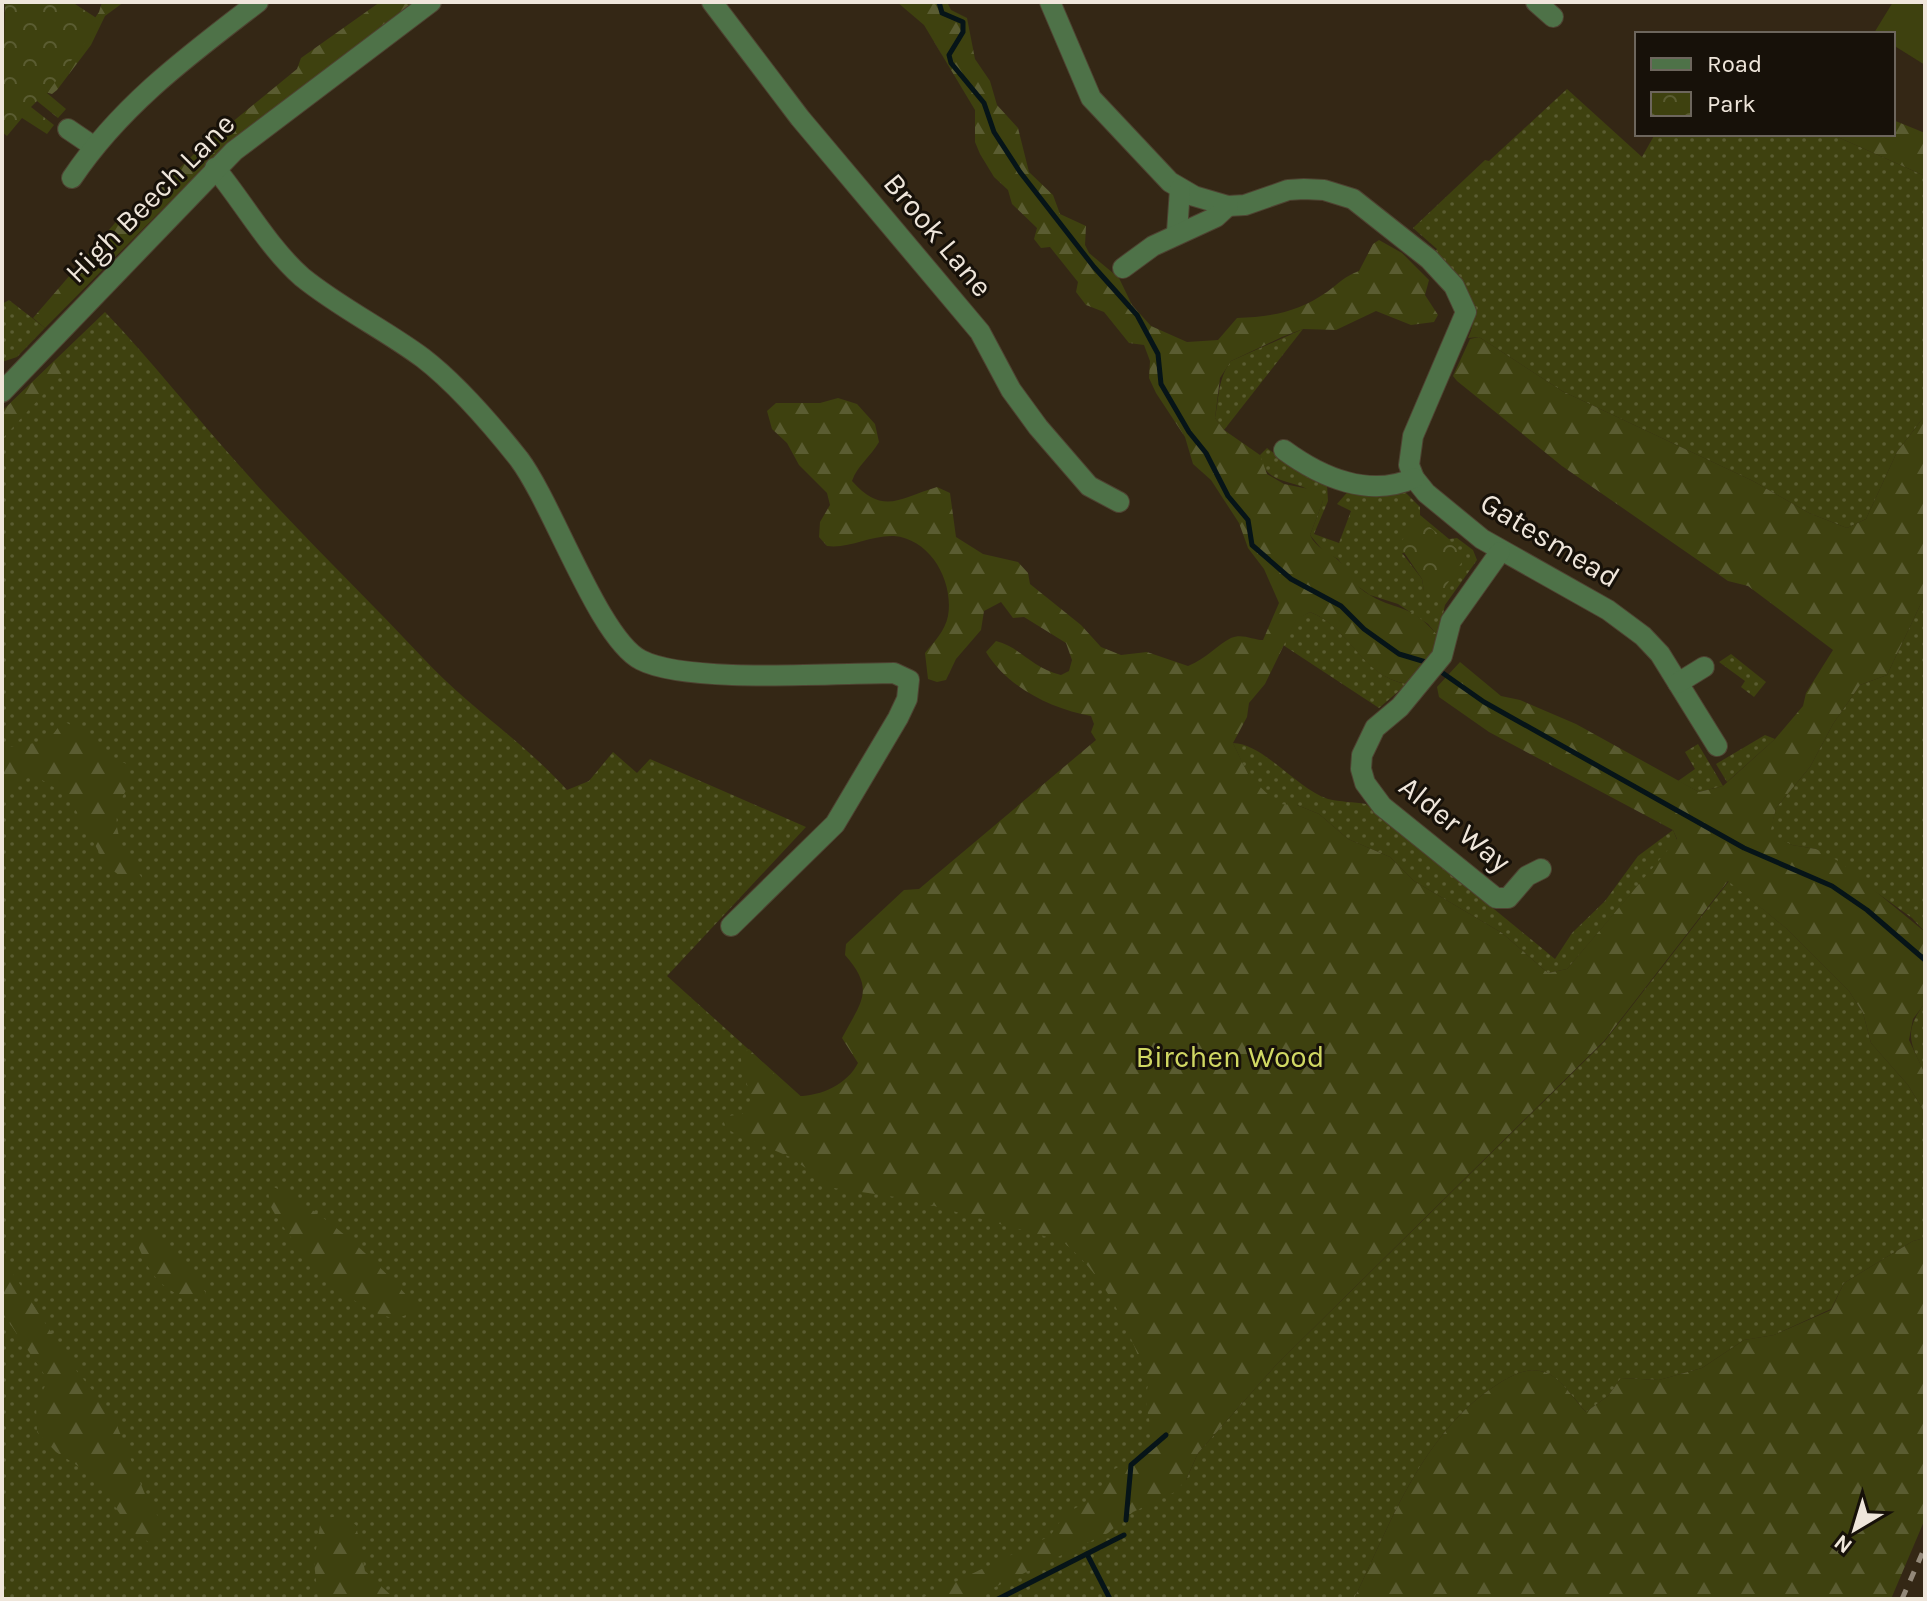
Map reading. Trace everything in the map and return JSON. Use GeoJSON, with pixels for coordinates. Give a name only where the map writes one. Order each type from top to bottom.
{"type":"FeatureCollection","features":[{"type":"Feature","properties":{"kind":"street"},"geometry":{"type":"LineString","coordinates":[[72,178],[93,146],[150,87],[258,2]]}},
{"type":"Feature","properties":{"kind":"street","name":"High Beech Lane"},"geometry":{"type":"LineString","coordinates":[[2,391],[215,168],[280,114],[431,2]]}},
{"type":"Feature","properties":{"kind":"street","name":"Brook Lane"},"geometry":{"type":"LineString","coordinates":[[712,2],[800,118],[980,332],[1011,390],[1038,427],[1089,486],[1119,502]]}},
{"type":"Feature","properties":{"kind":"street"},"geometry":{"type":"LineString","coordinates":[[1050,2],[1091,98],[1180,189],[1228,206],[1245,205],[1288,190],[1324,190],[1341,195],[1400,233],[1454,286],[1466,312],[1410,448],[1414,478],[1385,488],[1373,488],[1315,471],[1284,450]]}},
{"type":"Feature","properties":{"kind":"street"},"geometry":{"type":"LineString","coordinates":[[1536,2],[1553,17]]}},
{"type":"Feature","properties":{"kind":"street"},"geometry":{"type":"LineString","coordinates":[[68,129],[93,146]]}},
{"type":"Feature","properties":{"kind":"street"},"geometry":{"type":"LineString","coordinates":[[215,168],[287,262],[315,287],[422,358],[500,437],[533,480],[606,620],[628,652],[641,660],[690,672],[894,673],[909,680],[907,699],[898,718],[835,824],[731,926]]}},
{"type":"Feature","properties":{"kind":"street"},"geometry":{"type":"LineString","coordinates":[[1177,232],[1180,189]]}},
{"type":"Feature","properties":{"kind":"street"},"geometry":{"type":"LineString","coordinates":[[1123,268],[1177,232],[1216,217],[1228,206]]}},
{"type":"Feature","properties":{"kind":"street","name":"Gatesmead"},"geometry":{"type":"LineString","coordinates":[[1414,478],[1426,493],[1500,552],[1627,622],[1660,654],[1717,746]]}},
{"type":"Feature","properties":{"kind":"street","name":"Alder Way"},"geometry":{"type":"LineString","coordinates":[[1500,552],[1451,621],[1442,656],[1400,707],[1375,728],[1362,755],[1365,783],[1382,806],[1496,898],[1508,898],[1527,876],[1541,869]]}},
{"type":"Feature","properties":{"kind":"street"},"geometry":{"type":"LineString","coordinates":[[1678,683],[1704,667]]}},
{"type":"Feature","properties":{"kind":"green space"},"geometry":{"type":"Polygon","coordinates":[[[5,2],[72,2],[101,21],[47,93],[66,109],[58,118],[37,101],[31,107],[54,125],[47,134],[22,118],[7,136],[2,132],[5,2]]]}},
{"type":"Feature","properties":{"kind":"green space"},"geometry":{"type":"Polygon","coordinates":[[[102,2],[124,2],[105,16],[91,45],[57,90],[52,94],[45,92],[99,12],[102,2]]]}},
{"type":"Feature","properties":{"kind":"green space"},"geometry":{"type":"Polygon","coordinates":[[[380,2],[413,2],[225,146],[45,328],[33,318],[127,209],[134,213],[197,151],[297,69],[301,58],[380,2]]]}},
{"type":"Feature","properties":{"kind":"green space","name":"Birchen Wood"},"geometry":{"type":"Polygon","coordinates":[[[897,2],[947,2],[951,10],[967,18],[975,59],[990,81],[997,105],[1018,128],[1029,172],[1053,195],[1060,214],[1086,226],[1085,245],[1089,253],[1119,278],[1132,305],[1151,326],[1187,342],[1218,340],[1237,318],[1284,312],[1316,299],[1359,271],[1373,244],[1379,240],[1402,253],[1429,280],[1425,295],[1438,315],[1434,322],[1411,325],[1376,311],[1336,330],[1303,329],[1231,361],[1220,378],[1215,418],[1224,430],[1260,455],[1267,474],[1284,484],[1319,491],[1323,501],[1310,535],[1315,543],[1341,563],[1365,592],[1410,612],[1438,636],[1433,658],[1407,684],[1378,672],[1336,629],[1310,612],[1296,620],[1265,684],[1249,703],[1247,717],[1233,743],[1249,776],[1278,804],[1297,805],[1319,814],[1348,839],[1390,857],[1414,881],[1502,933],[1548,973],[1567,969],[1677,839],[1673,830],[1489,732],[1439,697],[1437,687],[1460,662],[1501,696],[1520,700],[1576,724],[1699,792],[1723,786],[1775,739],[1803,706],[1806,693],[1833,650],[1748,586],[1728,581],[1562,466],[1457,381],[1453,376],[1470,339],[1479,337],[1562,391],[1753,481],[1809,513],[1847,528],[1866,519],[1897,452],[1923,418],[1925,409],[1925,595],[1887,675],[1860,685],[1833,724],[1810,767],[1776,808],[1770,834],[1792,845],[1816,849],[1840,862],[1925,932],[1925,1003],[1913,1019],[1909,1040],[1925,1074],[1925,1113],[1908,1085],[1871,1043],[1863,1013],[1849,991],[1787,929],[1728,881],[1604,1041],[1276,1365],[1198,1453],[1186,1480],[1175,1492],[1133,1512],[1108,1533],[970,1599],[920,1599],[1050,1536],[1065,1514],[1099,1495],[1113,1470],[1153,1447],[1146,1399],[1149,1383],[1115,1306],[1092,1271],[1062,1241],[909,1199],[834,1188],[790,1157],[726,1128],[722,1117],[742,1114],[752,1104],[741,1062],[741,1055],[749,1049],[796,1096],[823,1092],[847,1078],[858,1063],[842,1038],[859,1005],[863,987],[855,967],[845,955],[846,944],[904,890],[919,889],[1096,740],[1091,732],[1094,724],[1091,716],[1061,708],[1032,695],[995,665],[986,652],[996,641],[1050,672],[1061,675],[1069,671],[1072,660],[1066,643],[1024,617],[1013,618],[1001,602],[984,611],[981,630],[956,659],[946,680],[937,682],[928,679],[925,653],[942,631],[948,616],[947,590],[937,564],[919,545],[894,536],[827,546],[819,537],[820,522],[830,505],[827,493],[799,465],[787,443],[772,429],[767,411],[776,403],[820,403],[838,398],[857,404],[875,424],[879,442],[852,481],[863,492],[883,501],[902,499],[937,487],[950,493],[956,537],[983,554],[1018,562],[1028,573],[1030,584],[1081,625],[1101,647],[1121,655],[1147,652],[1188,666],[1231,638],[1243,636],[1263,640],[1279,603],[1264,569],[1248,548],[1239,523],[1211,480],[1193,464],[1185,437],[1149,378],[1150,361],[1144,345],[1129,343],[1104,312],[1086,305],[1076,292],[1078,282],[1050,247],[1041,248],[1034,239],[1037,228],[1012,204],[1008,190],[994,177],[980,154],[975,142],[975,110],[924,25],[897,2]]]}},
{"type":"Feature","properties":{"kind":"green space"},"geometry":{"type":"Polygon","coordinates":[[[1893,2],[1917,2],[1925,7],[1925,65],[1895,46],[1895,32],[1875,32],[1893,2]]]}},
{"type":"Feature","properties":{"kind":"green space"},"geometry":{"type":"Polygon","coordinates":[[[1567,89],[1642,157],[1654,136],[1835,136],[1925,176],[1925,409],[1923,418],[1897,452],[1866,519],[1847,528],[1809,513],[1753,481],[1562,391],[1479,337],[1468,338],[1473,313],[1467,291],[1434,253],[1437,249],[1413,228],[1485,160],[1489,161],[1567,89]]]}},
{"type":"Feature","properties":{"kind":"green space"},"geometry":{"type":"Polygon","coordinates":[[[1895,121],[1925,133],[1925,176],[1835,136],[1895,136],[1895,121]]]}},
{"type":"Feature","properties":{"kind":"green space"},"geometry":{"type":"Polygon","coordinates":[[[9,300],[45,328],[17,357],[2,362],[2,304],[9,300]]]}},
{"type":"Feature","properties":{"kind":"green space"},"geometry":{"type":"Polygon","coordinates":[[[105,312],[306,538],[440,675],[532,755],[567,790],[589,781],[613,752],[637,773],[650,759],[806,827],[667,976],[805,1100],[1072,1239],[1122,1308],[1186,1480],[1198,1453],[1276,1365],[1604,1042],[1729,881],[1787,929],[1849,991],[1863,1013],[1871,1043],[1908,1085],[1925,1113],[1925,1238],[1913,1241],[1844,1283],[1831,1309],[1774,1335],[1744,1340],[1702,1368],[1659,1380],[1621,1378],[1608,1396],[1586,1412],[1563,1385],[1547,1373],[1529,1371],[1501,1382],[1474,1402],[1430,1451],[1396,1509],[1354,1599],[2,1599],[2,411],[105,312]]]}},
{"type":"Feature","properties":{"kind":"green space"},"geometry":{"type":"Polygon","coordinates":[[[1303,329],[1224,430],[1215,418],[1221,381],[1231,361],[1303,329]]]}},
{"type":"Feature","properties":{"kind":"green space"},"geometry":{"type":"Polygon","coordinates":[[[61,355],[68,362],[64,372],[2,439],[2,411],[61,355]]]}},
{"type":"Feature","properties":{"kind":"green space"},"geometry":{"type":"Polygon","coordinates":[[[1267,448],[1298,471],[1327,485],[1328,501],[1314,534],[1339,543],[1351,511],[1337,504],[1351,488],[1402,489],[1420,507],[1420,515],[1449,539],[1457,538],[1473,550],[1477,560],[1445,605],[1438,636],[1428,624],[1398,604],[1370,595],[1356,585],[1338,559],[1324,552],[1310,535],[1323,501],[1306,488],[1269,474],[1260,455],[1267,448]],[[1402,553],[1422,579],[1424,591],[1466,556],[1402,553]]]}},
{"type":"Feature","properties":{"kind":"green space"},"geometry":{"type":"Polygon","coordinates":[[[1417,517],[1466,556],[1437,599],[1424,591],[1422,579],[1399,545],[1417,517]]]}},
{"type":"Feature","properties":{"kind":"green space"},"geometry":{"type":"Polygon","coordinates":[[[1925,595],[1925,932],[1912,918],[1816,849],[1792,845],[1769,835],[1776,808],[1810,767],[1833,724],[1860,685],[1887,675],[1925,595]]]}},
{"type":"Feature","properties":{"kind":"green space"},"geometry":{"type":"Polygon","coordinates":[[[1310,612],[1336,629],[1378,672],[1407,684],[1379,708],[1283,645],[1296,619],[1310,612]]]}},
{"type":"Feature","properties":{"kind":"green space"},"geometry":{"type":"Polygon","coordinates":[[[1731,654],[1766,682],[1754,697],[1741,687],[1745,681],[1719,662],[1731,654]]]}},
{"type":"Feature","properties":{"kind":"green space"},"geometry":{"type":"Polygon","coordinates":[[[63,721],[81,730],[103,755],[127,764],[130,785],[118,809],[118,832],[127,855],[142,878],[129,883],[106,865],[68,796],[34,775],[6,788],[2,823],[2,748],[48,741],[63,721]]]}},
{"type":"Feature","properties":{"kind":"green space"},"geometry":{"type":"Polygon","coordinates":[[[1765,735],[1775,739],[1727,782],[1716,764],[1765,735]]]}},
{"type":"Feature","properties":{"kind":"green space"},"geometry":{"type":"Polygon","coordinates":[[[1233,743],[1245,745],[1268,758],[1304,786],[1328,799],[1366,804],[1555,959],[1572,933],[1605,901],[1638,856],[1673,830],[1677,840],[1567,969],[1548,973],[1502,933],[1414,881],[1390,857],[1348,839],[1319,814],[1297,805],[1278,805],[1249,777],[1233,743]]]}},
{"type":"Feature","properties":{"kind":"green space"},"geometry":{"type":"Polygon","coordinates":[[[1698,744],[1723,786],[1699,792],[1678,781],[1695,769],[1685,752],[1698,744]]]}},
{"type":"Feature","properties":{"kind":"green space"},"geometry":{"type":"Polygon","coordinates":[[[1925,1003],[1925,1074],[1913,1046],[1911,1031],[1925,1003]]]}},
{"type":"Feature","properties":{"kind":"green space"},"geometry":{"type":"Polygon","coordinates":[[[268,1184],[331,1223],[419,1309],[401,1317],[389,1317],[356,1302],[339,1289],[281,1223],[269,1200],[268,1184]]]}},
{"type":"Feature","properties":{"kind":"green space"},"geometry":{"type":"Polygon","coordinates":[[[146,1231],[176,1253],[206,1293],[200,1299],[176,1293],[159,1281],[146,1263],[136,1240],[146,1231]]]}},
{"type":"Feature","properties":{"kind":"green space"},"geometry":{"type":"Polygon","coordinates":[[[1925,1238],[1925,1519],[1891,1599],[1354,1599],[1396,1509],[1430,1451],[1474,1402],[1501,1382],[1529,1371],[1547,1373],[1563,1385],[1586,1412],[1608,1396],[1621,1378],[1659,1380],[1702,1368],[1744,1340],[1774,1335],[1831,1310],[1844,1283],[1913,1241],[1925,1238]]]}},
{"type":"Feature","properties":{"kind":"green space"},"geometry":{"type":"Polygon","coordinates":[[[2,1257],[76,1370],[113,1416],[149,1504],[161,1520],[164,1535],[150,1543],[130,1530],[97,1478],[56,1452],[37,1432],[36,1404],[48,1380],[2,1312],[2,1257]]]}},
{"type":"Feature","properties":{"kind":"green space"},"geometry":{"type":"Polygon","coordinates":[[[339,1516],[356,1525],[365,1571],[395,1599],[318,1599],[314,1562],[321,1519],[339,1516]]]}},
{"type":"Feature","properties":{"kind":"waterway"},"geometry":{"type":"LineString","coordinates":[[939,2],[942,13],[963,22],[963,32],[949,55],[951,63],[984,103],[994,132],[1020,172],[1094,267],[1137,315],[1158,354],[1161,384],[1189,432],[1206,453],[1228,496],[1248,520],[1252,545],[1291,579],[1341,606],[1364,629],[1399,654],[1429,663]]}},
{"type":"Feature","properties":{"kind":"waterway"},"geometry":{"type":"LineString","coordinates":[[1437,669],[1484,702],[1744,848],[1832,886],[1867,910],[1925,960]]}},
{"type":"Feature","properties":{"kind":"waterway"},"geometry":{"type":"LineString","coordinates":[[1126,1520],[1131,1465],[1166,1435]]}},
{"type":"Feature","properties":{"kind":"waterway"},"geometry":{"type":"LineString","coordinates":[[998,1599],[1124,1535]]}},
{"type":"Feature","properties":{"kind":"waterway"},"geometry":{"type":"LineString","coordinates":[[1087,1554],[1110,1599]]}},
{"type":"Feature","properties":{"kind":"railway"},"geometry":{"type":"LineString","coordinates":[[1902,1599],[1925,1547]]}}]}
